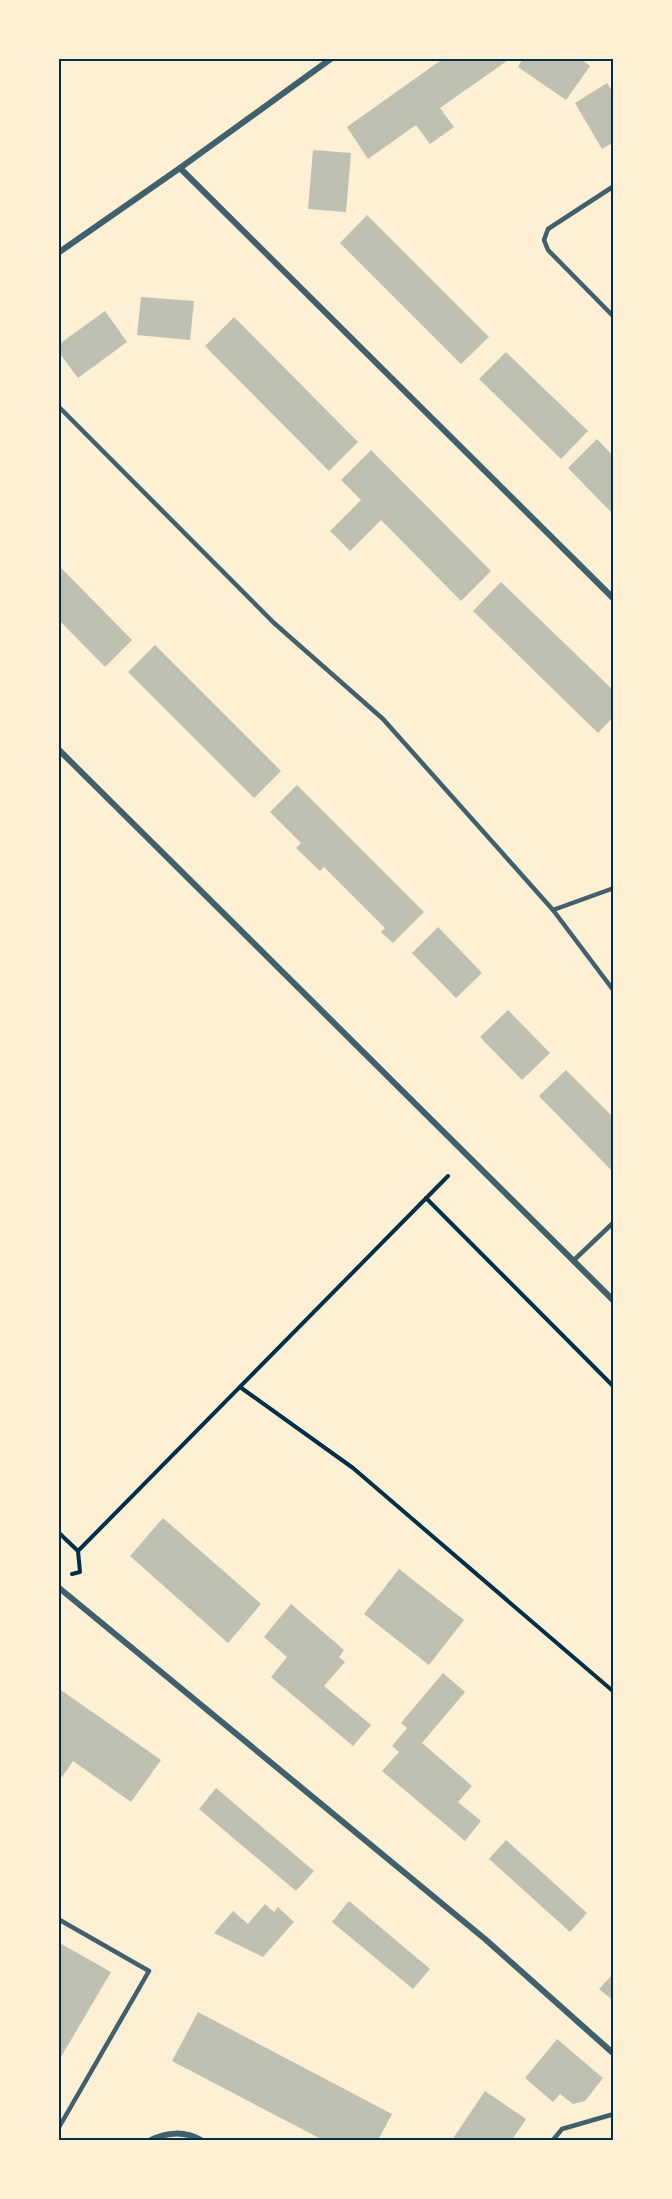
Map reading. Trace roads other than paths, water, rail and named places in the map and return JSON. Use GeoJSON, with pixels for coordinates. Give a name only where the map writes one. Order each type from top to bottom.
{"type":"FeatureCollection","features":[{"type":"Feature","properties":{"kind":"street"},"geometry":{"type":"LineString","coordinates":[[59,251],[180,168],[332,58]]}},
{"type":"Feature","properties":{"kind":"street"},"geometry":{"type":"LineString","coordinates":[[180,168],[614,599]]}},
{"type":"Feature","properties":{"kind":"street"},"geometry":{"type":"LineString","coordinates":[[58,749],[614,1301]]}},
{"type":"Feature","properties":{"kind":"street"},"geometry":{"type":"LineString","coordinates":[[58,1587],[485,1939],[614,2054]]}},
{"type":"Feature","properties":{"kind":"street"},"geometry":{"type":"LineString","coordinates":[[151,2140],[163,2134],[191,2134],[201,2140]]}},
{"type":"Feature","properties":{"kind":"lane"},"geometry":{"type":"LineString","coordinates":[[614,186],[548,229],[544,240],[548,250],[614,317]]}},
{"type":"Feature","properties":{"kind":"lane"},"geometry":{"type":"LineString","coordinates":[[58,406],[274,623],[383,719],[553,910],[614,991]]}},
{"type":"Feature","properties":{"kind":"lane"},"geometry":{"type":"LineString","coordinates":[[553,910],[614,888]]}},
{"type":"Feature","properties":{"kind":"lane"},"geometry":{"type":"LineString","coordinates":[[573,1261],[614,1222]]}},
{"type":"Feature","properties":{"kind":"lane"},"geometry":{"type":"LineString","coordinates":[[58,1919],[149,1971],[58,2129]]}},
{"type":"Feature","properties":{"kind":"lane"},"geometry":{"type":"LineString","coordinates":[[553,2140],[562,2129],[614,2114]]}}]}
